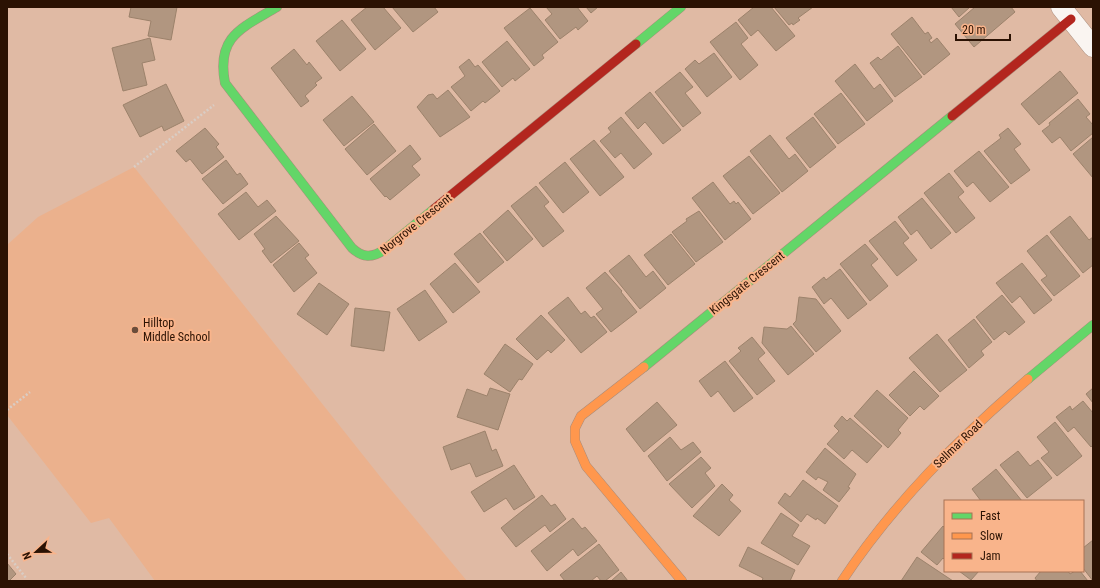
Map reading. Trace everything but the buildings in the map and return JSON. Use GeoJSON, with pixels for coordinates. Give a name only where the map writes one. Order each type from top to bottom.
{"type":"FeatureCollection","features":[{"type":"Feature","properties":{"kind":"street","name":"Norgrove Crescent"},"geometry":{"type":"LineString","coordinates":[[277,7],[238,32],[228,41],[222,52],[221,64],[225,83],[352,248],[359,254],[366,257],[376,256],[384,250],[681,7]]}},
{"type":"Feature","properties":{"kind":"street"},"geometry":{"type":"LineString","coordinates":[[1066,13],[1093,47]]}},
{"type":"Feature","properties":{"kind":"street","name":"Kingsgate Crescent"},"geometry":{"type":"LineString","coordinates":[[682,581],[586,466],[577,450],[574,439],[574,433],[581,416],[604,400],[1066,13]]}},
{"type":"Feature","properties":{"kind":"street","name":"Sellmar Road"},"geometry":{"type":"LineString","coordinates":[[842,581],[878,530],[911,490],[953,446],[1034,374],[1093,325]]}},
{"type":"Feature","properties":{"kind":"path"},"geometry":{"type":"LineString","coordinates":[[134,167],[214,105]]}},
{"type":"Feature","properties":{"kind":"path"},"geometry":{"type":"LineString","coordinates":[[7,410],[30,392]]}},
{"type":"Feature","properties":{"kind":"path"},"geometry":{"type":"LineString","coordinates":[[7,554],[26,578]]}},
{"type":"Feature","properties":{"kind":"shaded area","name":"Hilltop Middle School"},"geometry":{"type":"Polygon","coordinates":[[[134,167],[382,479],[467,581],[155,581],[109,518],[91,523],[7,415],[7,245],[38,217],[134,167]]]}},
{"type":"Feature","properties":{"kind":"traffic: fast"},"geometry":{"type":"LineString","coordinates":[[277,7],[253,21],[234,35],[224,54],[223,67],[225,83],[352,248],[360,254],[368,256],[380,253],[434,209]]}},
{"type":"Feature","properties":{"kind":"traffic: fast"},"geometry":{"type":"LineString","coordinates":[[636,44],[681,7]]}},
{"type":"Feature","properties":{"kind":"traffic: fast"},"geometry":{"type":"LineString","coordinates":[[644,367],[952,116]]}},
{"type":"Feature","properties":{"kind":"traffic: fast"},"geometry":{"type":"LineString","coordinates":[[1028,379],[1093,325]]}},
{"type":"Feature","properties":{"kind":"traffic: slow"},"geometry":{"type":"LineString","coordinates":[[644,367],[581,416],[575,428],[575,441],[586,466],[682,581]]}},
{"type":"Feature","properties":{"kind":"traffic: slow"},"geometry":{"type":"LineString","coordinates":[[842,581],[883,525],[928,474],[977,425],[1028,379]]}},
{"type":"Feature","properties":{"kind":"traffic: jam"},"geometry":{"type":"LineString","coordinates":[[952,116],[1071,19]]}},
{"type":"Feature","properties":{"kind":"traffic: jam"},"geometry":{"type":"LineString","coordinates":[[434,209],[636,44]]}},
{"type":"Feature","properties":{"kind":"place","name":"Hilltop Middle School"},"geometry":{"type":"Point","coordinates":[135,330]}}]}
